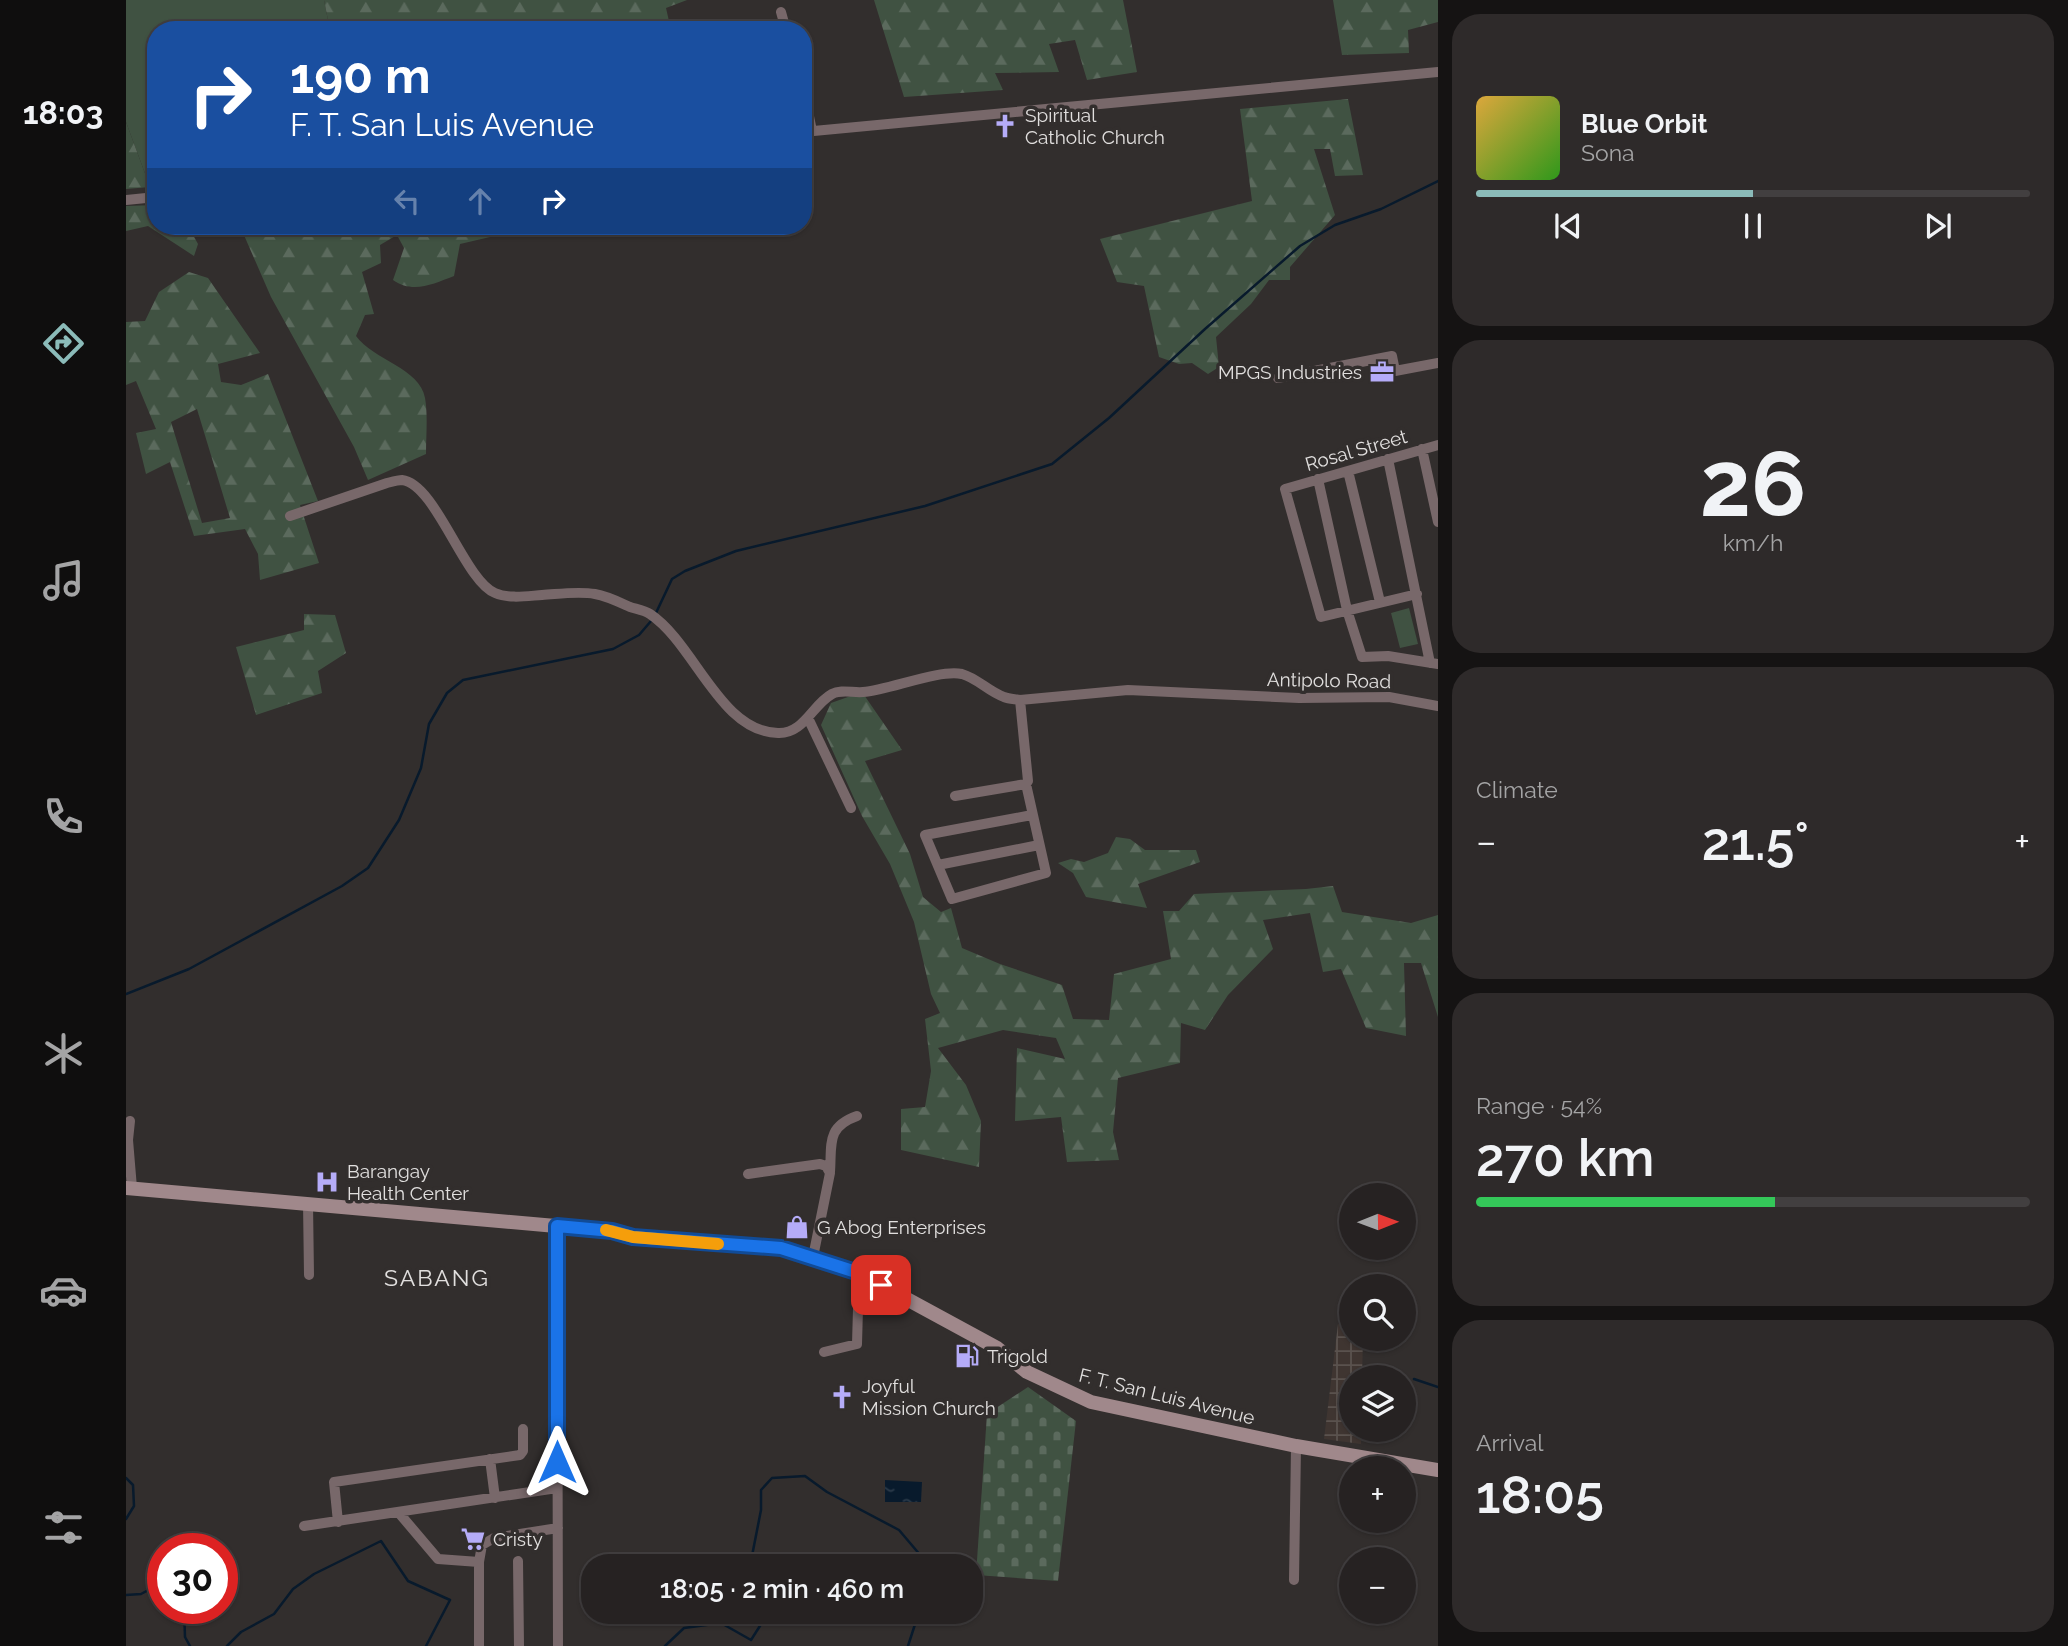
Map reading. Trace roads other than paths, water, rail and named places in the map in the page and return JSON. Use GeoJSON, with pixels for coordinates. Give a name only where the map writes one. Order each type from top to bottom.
{"type":"FeatureCollection","features":[{"type":"Feature","properties":{"kind":"main road","name":"F. T. San Luis Avenue"},"geometry":{"type":"LineString","coordinates":[[129,1188],[612,1231],[633,1237],[781,1248],[859,1273],[997,1348],[1027,1372],[1091,1402],[1296,1447],[1438,1470]]}},
{"type":"Feature","properties":{"kind":"street"},"geometry":{"type":"LineString","coordinates":[[780,12],[783,21]]}},
{"type":"Feature","properties":{"kind":"street"},"geometry":{"type":"LineString","coordinates":[[812,131],[1438,72]]}},
{"type":"Feature","properties":{"kind":"street"},"geometry":{"type":"LineString","coordinates":[[126,200],[147,198]]}},
{"type":"Feature","properties":{"kind":"street"},"geometry":{"type":"LineString","coordinates":[[1278,378],[1392,356],[1395,371],[1438,363]]}},
{"type":"Feature","properties":{"kind":"street","name":"Rosal Street"},"geometry":{"type":"LineString","coordinates":[[1348,610],[1321,617],[1284,489],[1438,445]]}},
{"type":"Feature","properties":{"kind":"street"},"geometry":{"type":"LineString","coordinates":[[1422,449],[1438,522]]}},
{"type":"Feature","properties":{"kind":"street"},"geometry":{"type":"LineString","coordinates":[[1318,479],[1348,610],[1362,657],[1388,656],[1434,664],[1388,459]]}},
{"type":"Feature","properties":{"kind":"street"},"geometry":{"type":"LineString","coordinates":[[1348,471],[1380,602]]}},
{"type":"Feature","properties":{"kind":"street"},"geometry":{"type":"LineString","coordinates":[[290,516],[403,480],[416,487],[442,520],[486,589],[498,595],[516,597],[597,594],[648,613],[674,635],[729,711],[749,725],[767,732],[781,734],[796,729],[821,701],[834,692],[862,692],[942,675],[961,674],[1003,697],[1020,700],[1028,781],[1026,784],[1046,873],[952,900],[925,835],[1031,815]]}},
{"type":"Feature","properties":{"kind":"street"},"geometry":{"type":"LineString","coordinates":[[1348,610],[1417,594]]}},
{"type":"Feature","properties":{"kind":"street","name":"Antipolo Road"},"geometry":{"type":"LineString","coordinates":[[1020,700],[1128,690],[1299,698],[1388,697],[1438,706]]}},
{"type":"Feature","properties":{"kind":"street"},"geometry":{"type":"LineString","coordinates":[[808,718],[851,808]]}},
{"type":"Feature","properties":{"kind":"street"},"geometry":{"type":"LineString","coordinates":[[955,796],[1026,784]]}},
{"type":"Feature","properties":{"kind":"street"},"geometry":{"type":"LineString","coordinates":[[938,865],[1039,845]]}},
{"type":"Feature","properties":{"kind":"street"},"geometry":{"type":"LineString","coordinates":[[813,1257],[830,1172],[832,1134],[839,1124],[857,1116]]}},
{"type":"Feature","properties":{"kind":"street"},"geometry":{"type":"LineString","coordinates":[[129,1188],[130,1121]]}},
{"type":"Feature","properties":{"kind":"street"},"geometry":{"type":"LineString","coordinates":[[748,1174],[820,1164],[826,1166],[830,1172]]}},
{"type":"Feature","properties":{"kind":"street"},"geometry":{"type":"LineString","coordinates":[[308,1203],[309,1275]]}},
{"type":"Feature","properties":{"kind":"street"},"geometry":{"type":"LineString","coordinates":[[557,1226],[558,1646]]}},
{"type":"Feature","properties":{"kind":"street"},"geometry":{"type":"LineString","coordinates":[[824,1352],[857,1344],[859,1273]]}},
{"type":"Feature","properties":{"kind":"street"},"geometry":{"type":"LineString","coordinates":[[338,1522],[334,1482],[520,1455],[523,1451],[523,1429]]}},
{"type":"Feature","properties":{"kind":"street"},"geometry":{"type":"LineString","coordinates":[[1294,1580],[1296,1447]]}},
{"type":"Feature","properties":{"kind":"street"},"geometry":{"type":"LineString","coordinates":[[490,1459],[495,1498]]}},
{"type":"Feature","properties":{"kind":"street"},"geometry":{"type":"LineString","coordinates":[[304,1526],[557,1488]]}},
{"type":"Feature","properties":{"kind":"street"},"geometry":{"type":"LineString","coordinates":[[399,1513],[438,1559],[479,1562]]}},
{"type":"Feature","properties":{"kind":"street"},"geometry":{"type":"LineString","coordinates":[[480,1646],[479,1562],[482,1545],[487,1540],[558,1528]]}},
{"type":"Feature","properties":{"kind":"street"},"geometry":{"type":"LineString","coordinates":[[518,1561],[519,1646]]}},
{"type":"Feature","properties":{"kind":"water"},"geometry":{"type":"Polygon","coordinates":[[[885,1480],[922,1482],[921,1502],[885,1502],[885,1480]]]}},
{"type":"Feature","properties":{"kind":"waterway"},"geometry":{"type":"LineString","coordinates":[[655,615],[672,579],[685,571],[736,551],[925,506],[1052,464],[1109,418],[1300,246],[1335,225],[1381,209],[1438,181]]}},
{"type":"Feature","properties":{"kind":"waterway"},"geometry":{"type":"LineString","coordinates":[[126,994],[189,969],[342,886],[368,868],[399,820],[421,768],[429,724],[447,693],[463,680],[613,649],[639,635],[651,621]]}},
{"type":"Feature","properties":{"kind":"waterway"},"geometry":{"type":"LineString","coordinates":[[1416,1380],[1438,1387]]}},
{"type":"Feature","properties":{"kind":"waterway"},"geometry":{"type":"LineString","coordinates":[[752,1554],[761,1510],[761,1490],[772,1478],[805,1476],[827,1492],[899,1530],[919,1554]]}},
{"type":"Feature","properties":{"kind":"waterway"},"geometry":{"type":"LineString","coordinates":[[126,1478],[133,1485],[134,1506],[126,1519]]}},
{"type":"Feature","properties":{"kind":"waterway"},"geometry":{"type":"LineString","coordinates":[[227,1646],[241,1632],[274,1614],[293,1589],[314,1574],[381,1541],[408,1581],[450,1600],[426,1646]]}},
{"type":"Feature","properties":{"kind":"waterway"},"geometry":{"type":"LineString","coordinates":[[126,1595],[147,1591]]}},
{"type":"Feature","properties":{"kind":"waterway"},"geometry":{"type":"LineString","coordinates":[[185,1624],[185,1637],[190,1646]]}},
{"type":"Feature","properties":{"kind":"waterway"},"geometry":{"type":"LineString","coordinates":[[665,1646],[684,1628],[714,1624]]}},
{"type":"Feature","properties":{"kind":"waterway"},"geometry":{"type":"LineString","coordinates":[[723,1624],[751,1640],[761,1624]]}},
{"type":"Feature","properties":{"kind":"waterway"},"geometry":{"type":"LineString","coordinates":[[908,1646],[915,1624]]}},
{"type":"Feature","properties":{"kind":"place","name":"Spiritual Catholic Church"},"geometry":{"type":"Point","coordinates":[1005,126]}},
{"type":"Feature","properties":{"kind":"place","name":"MPGS Industries"},"geometry":{"type":"Point","coordinates":[1382,372]}},
{"type":"Feature","properties":{"kind":"place","name":"Barangay Health Center"},"geometry":{"type":"Point","coordinates":[327,1182]}},
{"type":"Feature","properties":{"kind":"place","name":"G Abog Enterprises"},"geometry":{"type":"Point","coordinates":[797,1227]}},
{"type":"Feature","properties":{"kind":"place","name":"Trigold"},"geometry":{"type":"Point","coordinates":[967,1356]}},
{"type":"Feature","properties":{"kind":"place","name":"Joyful Mission Church"},"geometry":{"type":"Point","coordinates":[842,1397]}},
{"type":"Feature","properties":{"kind":"place","name":"Cristy"},"geometry":{"type":"Point","coordinates":[473,1539]}},
{"type":"Feature","properties":{"kind":"district","name":"SABANG"},"geometry":{"type":"Point","coordinates":[437,1277]}}]}
